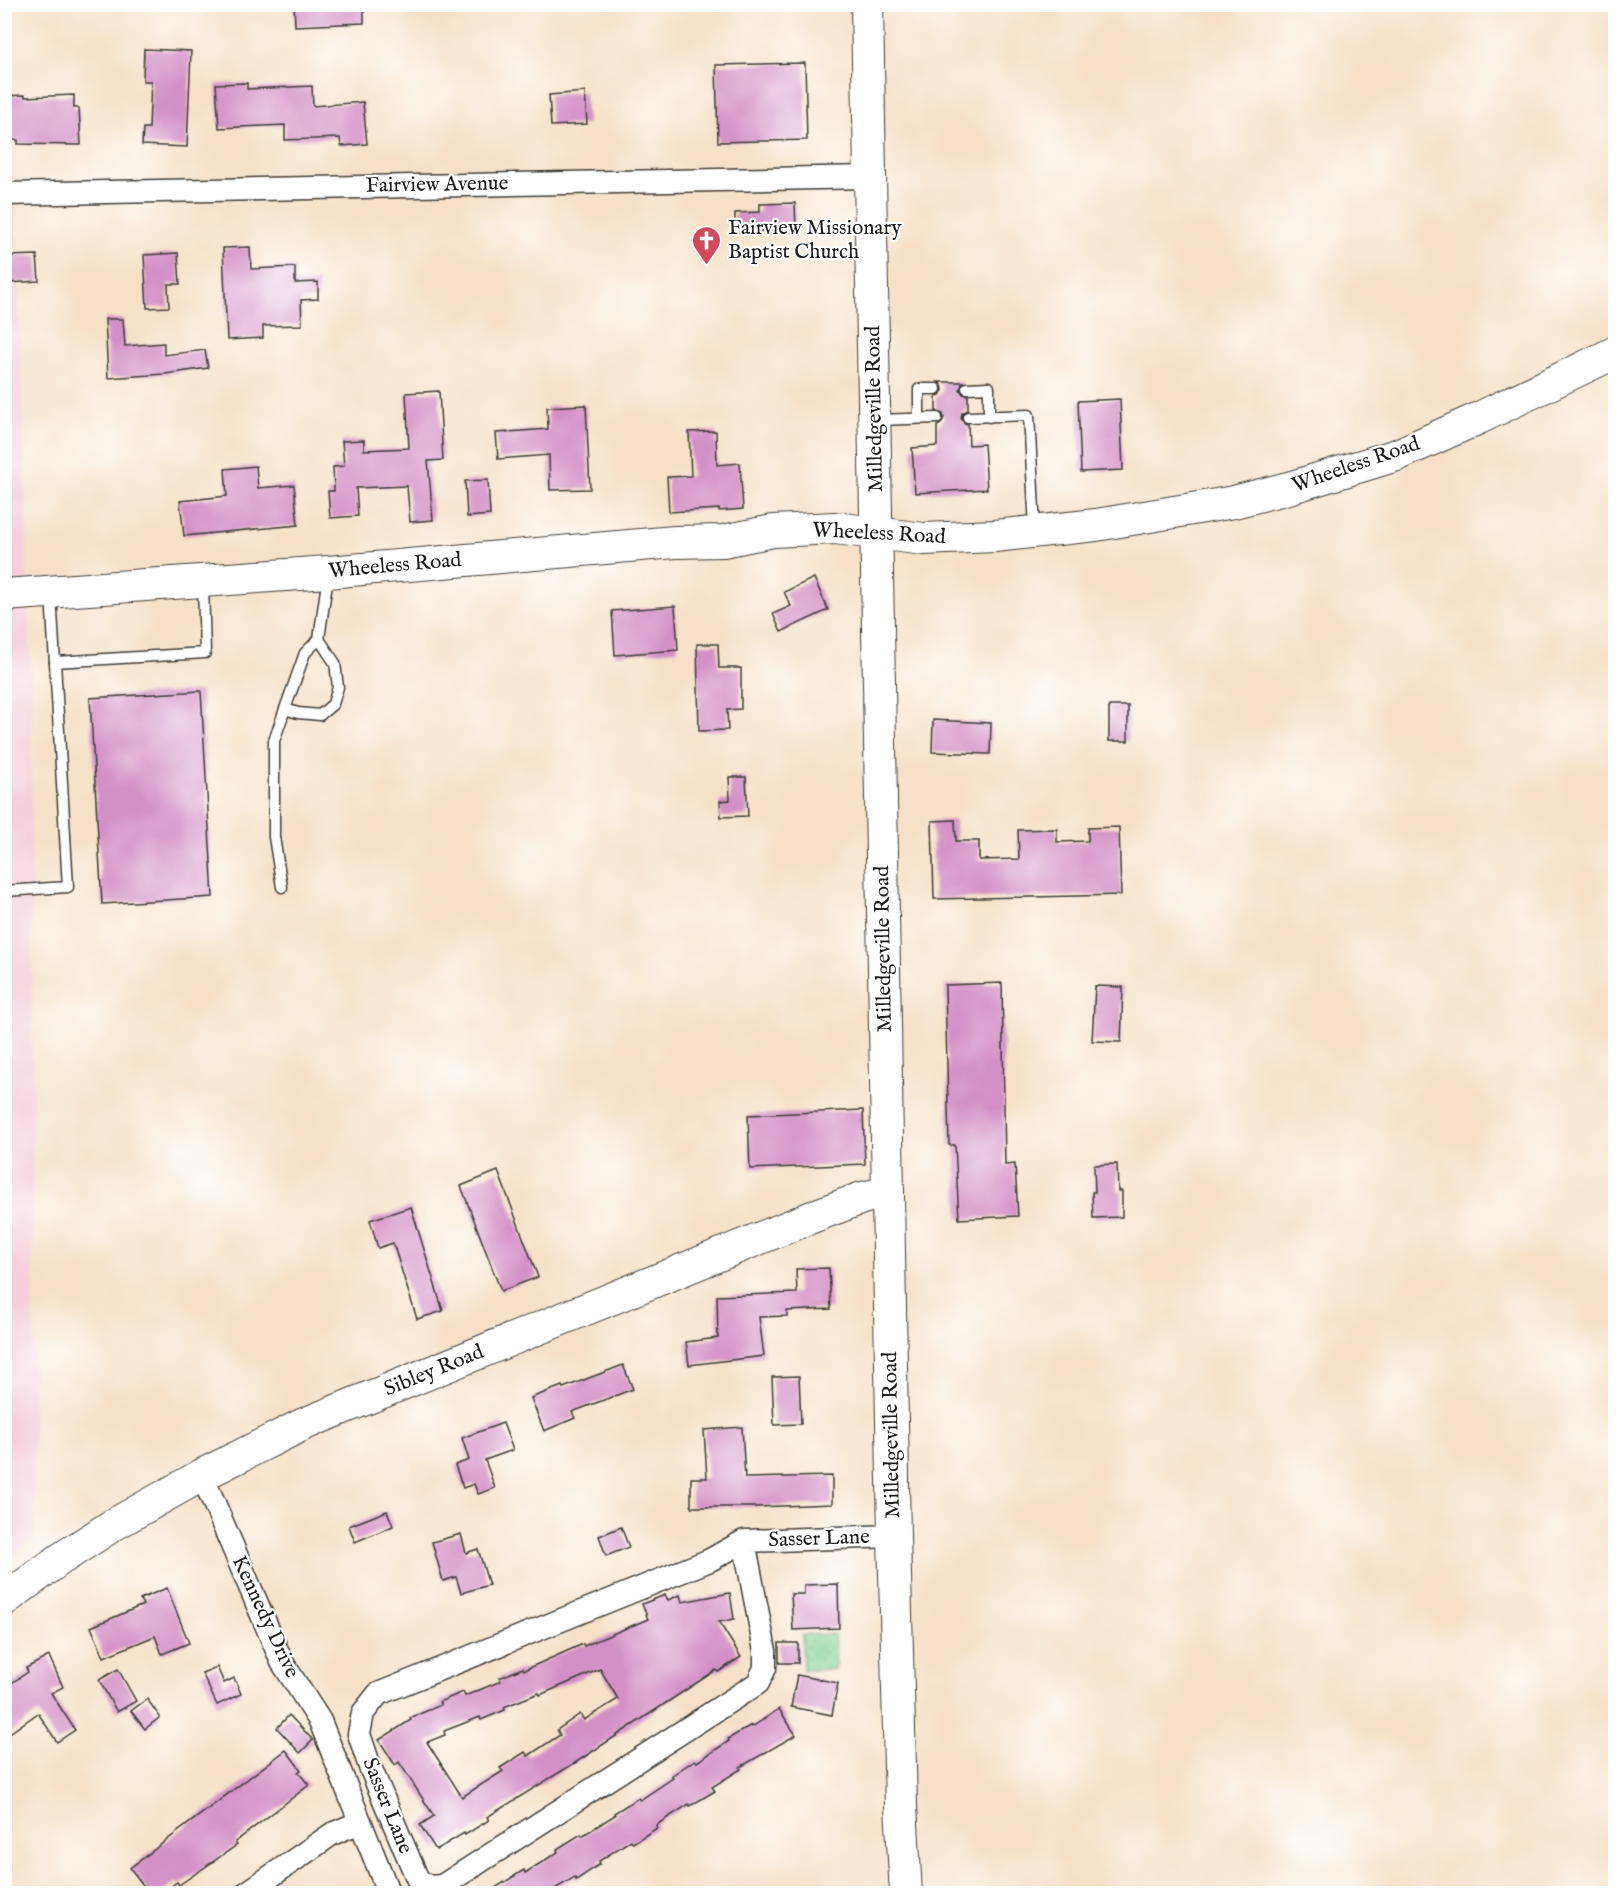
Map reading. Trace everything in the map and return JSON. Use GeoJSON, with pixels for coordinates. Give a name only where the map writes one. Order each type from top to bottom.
{"type":"FeatureCollection","features":[{"type":"Feature","properties":{"kind":"street","name":"Milledgeville Road"},"geometry":{"type":"LineString","coordinates":[[867,4],[894,1536],[901,1806],[906,1893]]}},
{"type":"Feature","properties":{"kind":"street","name":"Fairview Avenue"},"geometry":{"type":"LineString","coordinates":[[4,194],[869,177]]}},
{"type":"Feature","properties":{"kind":"street","name":"Wheeless Road"},"geometry":{"type":"LineString","coordinates":[[4,595],[328,572],[664,543],[723,541],[773,531],[835,528],[924,539],[1035,532],[1096,525],[1234,502],[1397,455],[1616,352]]}},
{"type":"Feature","properties":{"kind":"street","name":"Sibley Road"},"geometry":{"type":"LineString","coordinates":[[4,1600],[59,1560],[113,1526],[202,1475],[294,1429],[817,1215],[862,1198],[888,1192]]}},
{"type":"Feature","properties":{"kind":"street","name":"Kennedy Drive"},"geometry":{"type":"LineString","coordinates":[[202,1475],[282,1662],[320,1721],[389,1893]]}},
{"type":"Feature","properties":{"kind":"street","name":"Sasser Lane"},"geometry":{"type":"LineString","coordinates":[[744,1541],[765,1651],[765,1668],[758,1683],[442,1886],[429,1887],[418,1880],[370,1767],[359,1734],[363,1713],[378,1694],[710,1560],[744,1541],[894,1536]]}},
{"type":"Feature","properties":{"kind":"street"},"geometry":{"type":"LineString","coordinates":[[244,1893],[332,1834],[360,1822]]}},
{"type":"Feature","properties":{"kind":"lane"},"geometry":{"type":"LineString","coordinates":[[967,388],[988,387],[989,417]]}},
{"type":"Feature","properties":{"kind":"lane"},"geometry":{"type":"LineString","coordinates":[[920,418],[919,389],[936,388]]}},
{"type":"Feature","properties":{"kind":"lane"},"geometry":{"type":"LineString","coordinates":[[968,417],[1029,415],[1035,532]]}},
{"type":"Feature","properties":{"kind":"lane"},"geometry":{"type":"LineString","coordinates":[[875,420],[937,418]]}},
{"type":"Feature","properties":{"kind":"lane"},"geometry":{"type":"LineString","coordinates":[[282,887],[274,837],[274,741],[305,653],[319,639],[328,572]]}},
{"type":"Feature","properties":{"kind":"lane"},"geometry":{"type":"LineString","coordinates":[[55,662],[205,652],[203,581]]}},
{"type":"Feature","properties":{"kind":"lane"},"geometry":{"type":"LineString","coordinates":[[4,891],[68,887],[51,592]]}},
{"type":"Feature","properties":{"kind":"lane"},"geometry":{"type":"LineString","coordinates":[[285,709],[320,715],[333,704],[338,687],[335,663],[319,639]]}},
{"type":"Feature","properties":{"kind":"shaded area"},"geometry":{"type":"Polygon","coordinates":[[[9,4],[31,674],[34,1537],[5,1563],[4,5],[9,4]]]}},
{"type":"Feature","properties":{"kind":"green space"},"geometry":{"type":"Polygon","coordinates":[[[834,1634],[835,1669],[803,1670],[802,1635],[834,1634]]]}},
{"type":"Feature","properties":{"kind":"building"},"geometry":{"type":"Polygon","coordinates":[[[294,4],[364,4],[364,23],[295,26],[294,4]]]}},
{"type":"Feature","properties":{"kind":"building"},"geometry":{"type":"Polygon","coordinates":[[[144,49],[191,51],[187,147],[142,145],[143,128],[149,128],[151,81],[143,81],[144,49]]]}},
{"type":"Feature","properties":{"kind":"building"},"geometry":{"type":"Polygon","coordinates":[[[805,63],[807,140],[718,142],[716,65],[805,63]]]}},
{"type":"Feature","properties":{"kind":"building"},"geometry":{"type":"Polygon","coordinates":[[[247,83],[247,89],[312,86],[313,106],[363,102],[367,144],[341,146],[340,138],[285,140],[285,125],[219,128],[216,84],[247,83]]]}},
{"type":"Feature","properties":{"kind":"building"},"geometry":{"type":"Polygon","coordinates":[[[585,92],[587,124],[551,126],[549,95],[585,92]]]}},
{"type":"Feature","properties":{"kind":"building"},"geometry":{"type":"Polygon","coordinates":[[[25,95],[25,97],[74,95],[74,108],[79,108],[81,145],[18,144],[18,140],[4,140],[4,96],[25,95]]]}},
{"type":"Feature","properties":{"kind":"building"},"geometry":{"type":"Polygon","coordinates":[[[795,203],[796,230],[735,232],[735,213],[760,212],[760,204],[795,203]]]}},
{"type":"Feature","properties":{"kind":"building"},"geometry":{"type":"Polygon","coordinates":[[[250,247],[251,269],[295,267],[295,283],[318,282],[318,299],[301,300],[302,325],[263,326],[263,338],[227,340],[223,248],[250,247]]]}},
{"type":"Feature","properties":{"kind":"building"},"geometry":{"type":"Polygon","coordinates":[[[178,253],[180,284],[168,284],[169,307],[147,308],[144,255],[178,253]]]}},
{"type":"Feature","properties":{"kind":"building"},"geometry":{"type":"Polygon","coordinates":[[[37,255],[39,281],[9,283],[7,256],[37,255]]]}},
{"type":"Feature","properties":{"kind":"building"},"geometry":{"type":"Polygon","coordinates":[[[105,319],[123,319],[125,346],[164,343],[164,355],[205,350],[208,368],[108,378],[105,319]]]}},
{"type":"Feature","properties":{"kind":"building"},"geometry":{"type":"Polygon","coordinates":[[[938,382],[963,382],[960,389],[963,394],[968,395],[968,410],[962,413],[961,418],[964,423],[968,424],[969,445],[984,444],[987,489],[915,493],[912,448],[937,446],[937,426],[944,418],[943,414],[936,411],[936,396],[940,395],[943,390],[942,385],[938,382]]]}},
{"type":"Feature","properties":{"kind":"building"},"geometry":{"type":"Polygon","coordinates":[[[439,391],[443,460],[428,461],[433,520],[410,522],[407,486],[356,488],[358,516],[330,518],[328,491],[334,491],[333,467],[344,466],[342,441],[364,440],[364,450],[409,448],[406,393],[439,391]]]}},
{"type":"Feature","properties":{"kind":"building"},"geometry":{"type":"Polygon","coordinates":[[[1120,399],[1123,470],[1081,472],[1078,401],[1120,399]]]}},
{"type":"Feature","properties":{"kind":"building"},"geometry":{"type":"Polygon","coordinates":[[[586,405],[590,489],[550,490],[549,455],[498,459],[496,433],[548,429],[547,407],[586,405]]]}},
{"type":"Feature","properties":{"kind":"building"},"geometry":{"type":"Polygon","coordinates":[[[716,431],[717,465],[740,463],[743,509],[669,512],[667,477],[691,476],[689,432],[716,431]]]}},
{"type":"Feature","properties":{"kind":"building"},"geometry":{"type":"Polygon","coordinates":[[[256,466],[258,488],[294,485],[298,525],[184,536],[180,501],[227,496],[225,469],[256,466]]]}},
{"type":"Feature","properties":{"kind":"building"},"geometry":{"type":"Polygon","coordinates":[[[488,480],[490,515],[467,517],[465,481],[488,480]]]}},
{"type":"Feature","properties":{"kind":"building"},"geometry":{"type":"Polygon","coordinates":[[[814,578],[828,610],[781,632],[773,614],[791,606],[784,592],[814,578]]]}},
{"type":"Feature","properties":{"kind":"building"},"geometry":{"type":"Polygon","coordinates":[[[675,606],[678,650],[615,655],[612,611],[675,606]]]}},
{"type":"Feature","properties":{"kind":"building"},"geometry":{"type":"Polygon","coordinates":[[[697,644],[718,644],[719,668],[741,668],[741,709],[727,710],[728,730],[699,731],[697,644]]]}},
{"type":"Feature","properties":{"kind":"building"},"geometry":{"type":"Polygon","coordinates":[[[201,691],[213,897],[102,904],[90,698],[201,691]]]}},
{"type":"Feature","properties":{"kind":"building"},"geometry":{"type":"Polygon","coordinates":[[[1109,706],[1128,706],[1128,741],[1109,741],[1109,706]]]}},
{"type":"Feature","properties":{"kind":"building"},"geometry":{"type":"Polygon","coordinates":[[[933,720],[991,723],[990,754],[932,752],[933,720]]]}},
{"type":"Feature","properties":{"kind":"building"},"geometry":{"type":"Polygon","coordinates":[[[729,777],[746,777],[748,816],[721,817],[720,801],[730,800],[729,777]]]}},
{"type":"Feature","properties":{"kind":"building"},"geometry":{"type":"Polygon","coordinates":[[[955,820],[956,841],[979,841],[979,860],[1019,859],[1018,830],[1057,829],[1057,842],[1088,841],[1088,828],[1119,827],[1121,895],[934,899],[932,821],[955,820]]]}},
{"type":"Feature","properties":{"kind":"building"},"geometry":{"type":"Polygon","coordinates":[[[1002,983],[1005,1165],[1015,1164],[1018,1216],[959,1219],[955,1145],[949,1145],[945,985],[1002,983]]]}},
{"type":"Feature","properties":{"kind":"building"},"geometry":{"type":"Polygon","coordinates":[[[1095,986],[1123,987],[1121,1042],[1092,1041],[1095,986]]]}},
{"type":"Feature","properties":{"kind":"building"},"geometry":{"type":"Polygon","coordinates":[[[863,1110],[865,1164],[750,1169],[748,1115],[863,1110]]]}},
{"type":"Feature","properties":{"kind":"building"},"geometry":{"type":"Polygon","coordinates":[[[1117,1164],[1118,1191],[1122,1191],[1122,1217],[1093,1218],[1094,1165],[1117,1164]]]}},
{"type":"Feature","properties":{"kind":"building"},"geometry":{"type":"Polygon","coordinates":[[[498,1171],[538,1277],[501,1291],[461,1186],[498,1171]]]}},
{"type":"Feature","properties":{"kind":"building"},"geometry":{"type":"Polygon","coordinates":[[[411,1207],[443,1311],[417,1319],[393,1243],[378,1248],[370,1220],[411,1207]]]}},
{"type":"Feature","properties":{"kind":"building"},"geometry":{"type":"Polygon","coordinates":[[[829,1268],[831,1309],[787,1311],[787,1316],[759,1317],[764,1356],[689,1365],[686,1342],[718,1338],[717,1296],[797,1293],[796,1269],[829,1268]]]}},
{"type":"Feature","properties":{"kind":"building"},"geometry":{"type":"Polygon","coordinates":[[[623,1365],[633,1389],[572,1412],[575,1418],[544,1431],[531,1398],[623,1365]]]}},
{"type":"Feature","properties":{"kind":"building"},"geometry":{"type":"Polygon","coordinates":[[[799,1376],[801,1424],[774,1425],[772,1377],[799,1376]]]}},
{"type":"Feature","properties":{"kind":"building"},"geometry":{"type":"Polygon","coordinates":[[[503,1423],[513,1450],[485,1460],[495,1488],[478,1494],[474,1484],[463,1488],[455,1465],[469,1460],[462,1438],[503,1423]]]}},
{"type":"Feature","properties":{"kind":"building"},"geometry":{"type":"Polygon","coordinates":[[[742,1427],[745,1478],[832,1476],[832,1504],[691,1507],[691,1478],[707,1478],[704,1430],[742,1427]]]}},
{"type":"Feature","properties":{"kind":"building"},"geometry":{"type":"Polygon","coordinates":[[[387,1511],[393,1526],[355,1542],[349,1526],[387,1511]]]}},
{"type":"Feature","properties":{"kind":"building"},"geometry":{"type":"Polygon","coordinates":[[[621,1527],[629,1547],[606,1556],[599,1536],[621,1527]]]}},
{"type":"Feature","properties":{"kind":"building"},"geometry":{"type":"Polygon","coordinates":[[[461,1534],[466,1553],[478,1549],[489,1585],[461,1593],[456,1577],[443,1581],[432,1542],[461,1534]]]}},
{"type":"Feature","properties":{"kind":"building"},"geometry":{"type":"Polygon","coordinates":[[[838,1584],[839,1628],[793,1630],[791,1594],[804,1594],[804,1585],[838,1584]]]}},
{"type":"Feature","properties":{"kind":"building"},"geometry":{"type":"Polygon","coordinates":[[[167,1588],[189,1643],[162,1654],[155,1636],[104,1657],[91,1627],[143,1605],[140,1599],[167,1588]]]}},
{"type":"Feature","properties":{"kind":"building"},"geometry":{"type":"Polygon","coordinates":[[[730,1593],[734,1619],[719,1622],[741,1657],[718,1672],[716,1670],[578,1761],[487,1817],[489,1820],[436,1850],[420,1825],[434,1816],[399,1762],[395,1765],[379,1740],[411,1720],[410,1718],[441,1705],[439,1702],[463,1692],[465,1696],[501,1681],[499,1678],[648,1619],[642,1604],[665,1595],[668,1600],[680,1595],[682,1602],[730,1593]],[[600,1669],[540,1695],[539,1693],[504,1707],[505,1710],[481,1720],[480,1717],[444,1731],[445,1735],[427,1742],[462,1797],[503,1771],[500,1768],[525,1752],[528,1756],[560,1735],[557,1730],[580,1714],[584,1720],[618,1699],[600,1669]]]}},
{"type":"Feature","properties":{"kind":"building"},"geometry":{"type":"Polygon","coordinates":[[[779,1643],[798,1643],[798,1663],[779,1663],[779,1643]]]}},
{"type":"Feature","properties":{"kind":"building"},"geometry":{"type":"Polygon","coordinates":[[[49,1656],[63,1687],[51,1693],[75,1730],[57,1742],[38,1713],[4,1737],[4,1688],[28,1672],[26,1668],[49,1656]]]}},
{"type":"Feature","properties":{"kind":"building"},"geometry":{"type":"Polygon","coordinates":[[[217,1667],[224,1683],[234,1678],[241,1694],[217,1705],[202,1673],[217,1667]]]}},
{"type":"Feature","properties":{"kind":"building"},"geometry":{"type":"Polygon","coordinates":[[[118,1669],[136,1701],[117,1712],[99,1680],[118,1669]]]}},
{"type":"Feature","properties":{"kind":"building"},"geometry":{"type":"Polygon","coordinates":[[[797,1675],[838,1683],[832,1715],[791,1707],[797,1675]]]}},
{"type":"Feature","properties":{"kind":"building"},"geometry":{"type":"Polygon","coordinates":[[[147,1699],[160,1717],[145,1729],[131,1711],[147,1699]]]}},
{"type":"Feature","properties":{"kind":"building"},"geometry":{"type":"Polygon","coordinates":[[[779,1709],[796,1735],[740,1767],[741,1769],[712,1787],[715,1791],[690,1806],[689,1804],[633,1843],[631,1840],[599,1861],[600,1864],[576,1880],[575,1877],[548,1893],[487,1893],[524,1870],[525,1873],[558,1852],[557,1849],[581,1834],[582,1836],[638,1798],[640,1800],[695,1760],[697,1762],[729,1741],[728,1739],[751,1725],[752,1727],[779,1709]]]}},
{"type":"Feature","properties":{"kind":"building"},"geometry":{"type":"Polygon","coordinates":[[[289,1715],[313,1740],[300,1753],[277,1728],[289,1715]]]}},
{"type":"Feature","properties":{"kind":"building"},"geometry":{"type":"Polygon","coordinates":[[[286,1750],[301,1770],[298,1772],[309,1785],[235,1842],[237,1845],[179,1885],[177,1882],[161,1893],[149,1893],[130,1868],[286,1750]]]}},
{"type":"Feature","properties":{"kind":"place","name":"Fairview Missionary Baptist Church"},"geometry":{"type":"Point","coordinates":[707,266]}}]}
